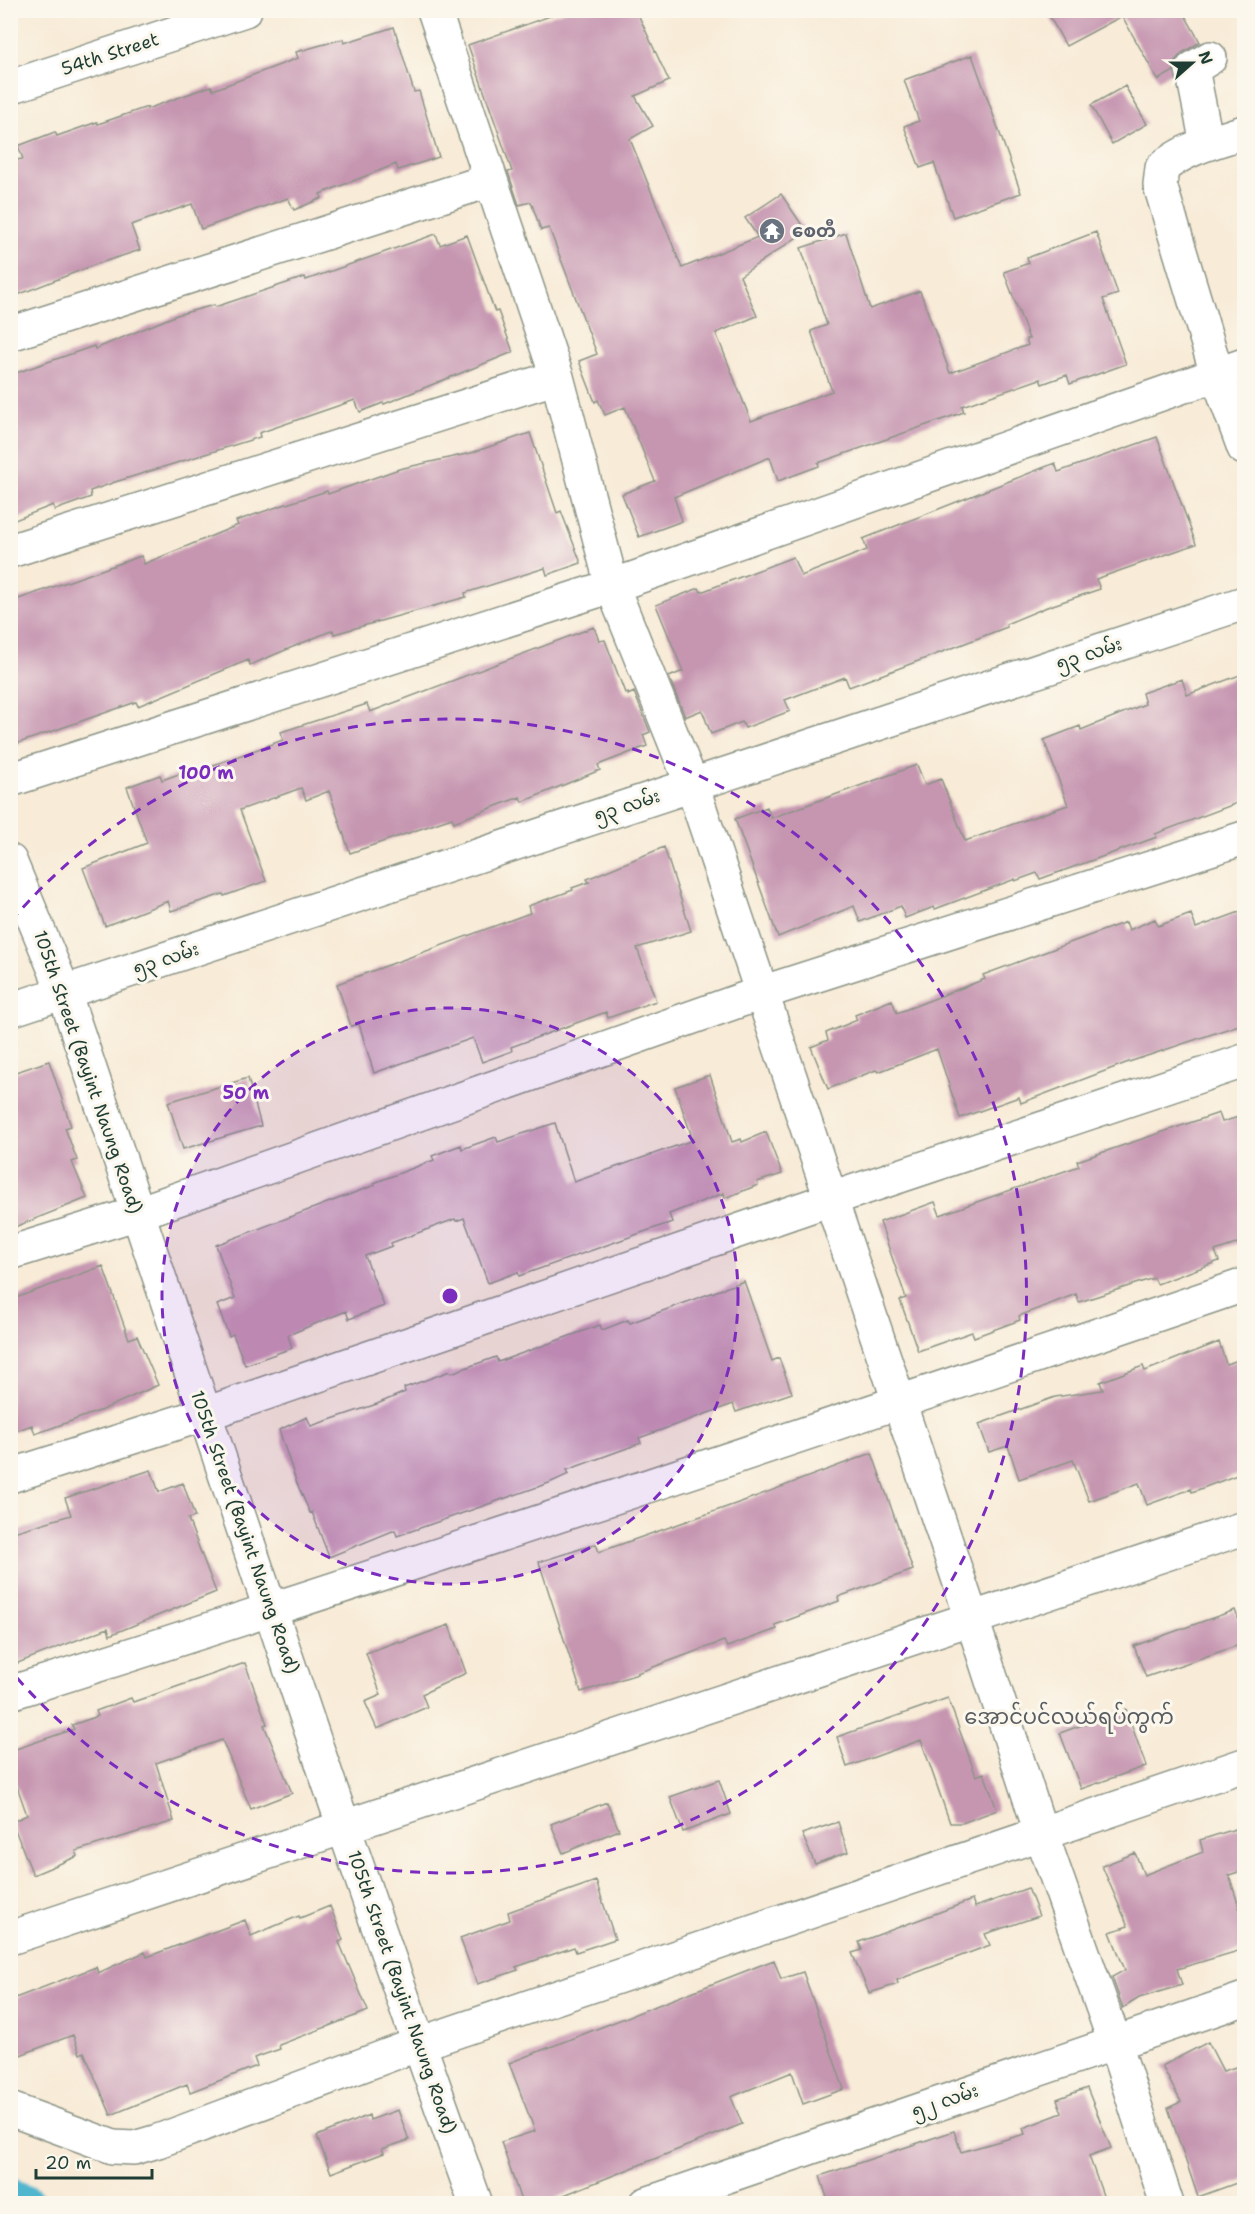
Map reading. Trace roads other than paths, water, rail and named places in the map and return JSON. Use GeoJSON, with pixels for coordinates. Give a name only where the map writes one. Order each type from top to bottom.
{"type":"FeatureCollection","features":[{"type":"Feature","properties":{"kind":"street","name":"54th Street"},"geometry":{"type":"LineString","coordinates":[[10,87],[244,10]]}},
{"type":"Feature","properties":{"kind":"street"},"geometry":{"type":"LineString","coordinates":[[434,10],[557,377],[612,586],[692,785],[1167,2204]]}},
{"type":"Feature","properties":{"kind":"street"},"geometry":{"type":"LineString","coordinates":[[1207,144],[1192,69],[1210,58]]}},
{"type":"Feature","properties":{"kind":"street"},"geometry":{"type":"LineString","coordinates":[[1245,132],[1207,144],[1170,160],[1162,168],[1160,185],[1231,369],[1245,448]]}},
{"type":"Feature","properties":{"kind":"street"},"geometry":{"type":"LineString","coordinates":[[10,334],[491,180]]}},
{"type":"Feature","properties":{"kind":"street"},"geometry":{"type":"LineString","coordinates":[[10,780],[612,586],[1231,369]]}},
{"type":"Feature","properties":{"kind":"street"},"geometry":{"type":"LineString","coordinates":[[10,551],[557,377]]}},
{"type":"Feature","properties":{"kind":"street","name":"၅၃ လမ်း"},"geometry":{"type":"LineString","coordinates":[[10,1010],[1245,603]]}},
{"type":"Feature","properties":{"kind":"street"},"geometry":{"type":"LineString","coordinates":[[10,1253],[138,1213],[761,993],[1245,838]]}},
{"type":"Feature","properties":{"kind":"street","name":"105th Street (Bayint Naung Road)"},"geometry":{"type":"LineString","coordinates":[[10,861],[64,992],[345,1828],[476,2204]]}},
{"type":"Feature","properties":{"kind":"street"},"geometry":{"type":"LineString","coordinates":[[10,1476],[205,1413],[831,1199],[1245,1061]]}},
{"type":"Feature","properties":{"kind":"street"},"geometry":{"type":"LineString","coordinates":[[10,1693],[271,1610],[899,1403],[1245,1285]]}},
{"type":"Feature","properties":{"kind":"street"},"geometry":{"type":"LineString","coordinates":[[10,1938],[1245,1528]]}},
{"type":"Feature","properties":{"kind":"street"},"geometry":{"type":"LineString","coordinates":[[10,2109],[113,2147],[134,2148],[419,2044],[1245,1765]]}},
{"type":"Feature","properties":{"kind":"street","name":"၅၂ လမ်း"},"geometry":{"type":"LineString","coordinates":[[646,2204],[1245,1999]]}},
{"type":"Feature","properties":{"kind":"waterway"},"geometry":{"type":"LineString","coordinates":[[10,2198],[25,2204]]}},
{"type":"Feature","properties":{"kind":"place","name":"စေတီ"},"geometry":{"type":"Point","coordinates":[772,231]}},
{"type":"Feature","properties":{"kind":"district","name":"အောင်ပင်လယ်ရပ်ကွက်"},"geometry":{"type":"Point","coordinates":[1069,1717]}}]}
